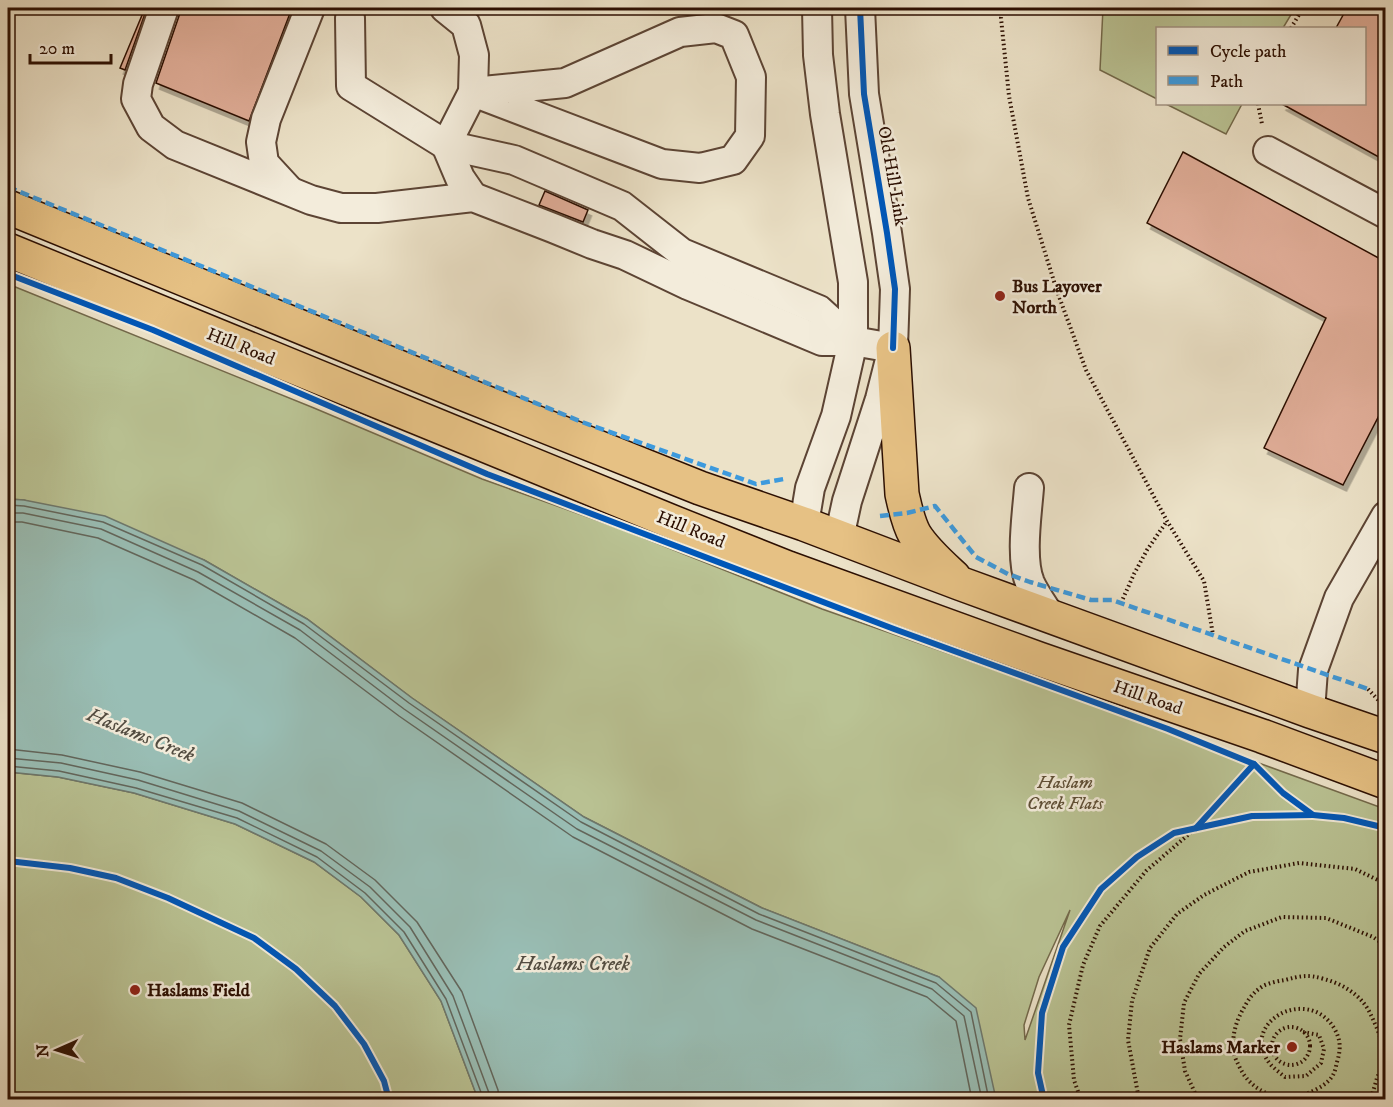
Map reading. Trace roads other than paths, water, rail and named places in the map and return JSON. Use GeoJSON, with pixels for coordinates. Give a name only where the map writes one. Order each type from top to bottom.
{"type":"FeatureCollection","features":[{"type":"Feature","properties":{"kind":"main road"},"geometry":{"type":"LineString","coordinates":[[8,207],[710,491],[1310,711],[1386,736]]}},
{"type":"Feature","properties":{"kind":"main road","name":"Hill Road"},"geometry":{"type":"LineString","coordinates":[[8,250],[788,568],[1386,782]]}},
{"type":"Feature","properties":{"kind":"main road"},"geometry":{"type":"LineString","coordinates":[[893,348],[902,494],[907,513],[914,533],[927,551],[959,583]]}},
{"type":"Feature","properties":{"kind":"main road"},"geometry":{"type":"LineString","coordinates":[[788,568],[804,524]]}},
{"type":"Feature","properties":{"kind":"main road","name":"Old Hill Link"},"geometry":{"type":"LineString","coordinates":[[826,581],[839,538]]}},
{"type":"Feature","properties":{"kind":"main road"},"geometry":{"type":"LineString","coordinates":[[1310,711],[1329,761]]}},
{"type":"Feature","properties":{"kind":"street"},"geometry":{"type":"LineString","coordinates":[[164,8],[138,84],[136,99],[151,127],[175,145],[311,200],[341,208],[377,208],[473,197],[592,244],[625,255],[676,265],[733,289],[822,341],[853,341],[893,348]]}},
{"type":"Feature","properties":{"kind":"street"},"geometry":{"type":"LineString","coordinates":[[290,191],[264,163],[261,142],[266,119],[310,8]]}},
{"type":"Feature","properties":{"kind":"street"},"geometry":{"type":"LineString","coordinates":[[804,524],[810,488],[836,416],[853,341],[853,282],[825,114],[818,55],[817,8]]}},
{"type":"Feature","properties":{"kind":"street","name":"Old Hill Link"},"geometry":{"type":"LineString","coordinates":[[839,538],[846,501],[893,348],[895,289],[864,94],[860,8]]}},
{"type":"Feature","properties":{"kind":"street"},"geometry":{"type":"LineString","coordinates":[[455,16],[474,55],[473,92],[446,145],[460,178],[473,197]]}},
{"type":"Feature","properties":{"kind":"street"},"geometry":{"type":"LineString","coordinates":[[350,18],[351,86],[446,145],[514,160],[622,206],[676,265]]}},
{"type":"Feature","properties":{"kind":"street"},"geometry":{"type":"LineString","coordinates":[[716,28],[734,35],[751,77],[750,136],[733,160],[700,168],[662,164],[473,92],[565,83],[680,32],[716,28]]}},
{"type":"Feature","properties":{"kind":"street"},"geometry":{"type":"LineString","coordinates":[[1268,151],[1386,214]]}},
{"type":"Feature","properties":{"kind":"street"},"geometry":{"type":"LineString","coordinates":[[1029,488],[1026,561],[1030,582],[1050,616]]}},
{"type":"Feature","properties":{"kind":"street"},"geometry":{"type":"LineString","coordinates":[[1310,711],[1314,670],[1339,598],[1386,516]]}},
{"type":"Feature","properties":{"kind":"water","name":"Haslams Creek"},"geometry":{"type":"Polygon","coordinates":[[[8,499],[105,516],[204,560],[307,619],[412,698],[584,817],[762,908],[939,977],[976,1008],[996,1099],[478,1099],[441,1001],[399,935],[361,897],[314,862],[235,824],[134,793],[58,777],[8,772],[8,499]]]}},
{"type":"Feature","properties":{"kind":"place","name":"Bus Layover North"},"geometry":{"type":"Point","coordinates":[1000,296]}},
{"type":"Feature","properties":{"kind":"place","name":"Haslams Field"},"geometry":{"type":"Point","coordinates":[135,990]}},
{"type":"Feature","properties":{"kind":"place","name":"Haslams Marker"},"geometry":{"type":"Point","coordinates":[1292,1047]}},
{"type":"Feature","properties":{"kind":"park label","name":"Haslam Creek Flats"},"geometry":{"type":"Point","coordinates":[1065,792]}}]}
